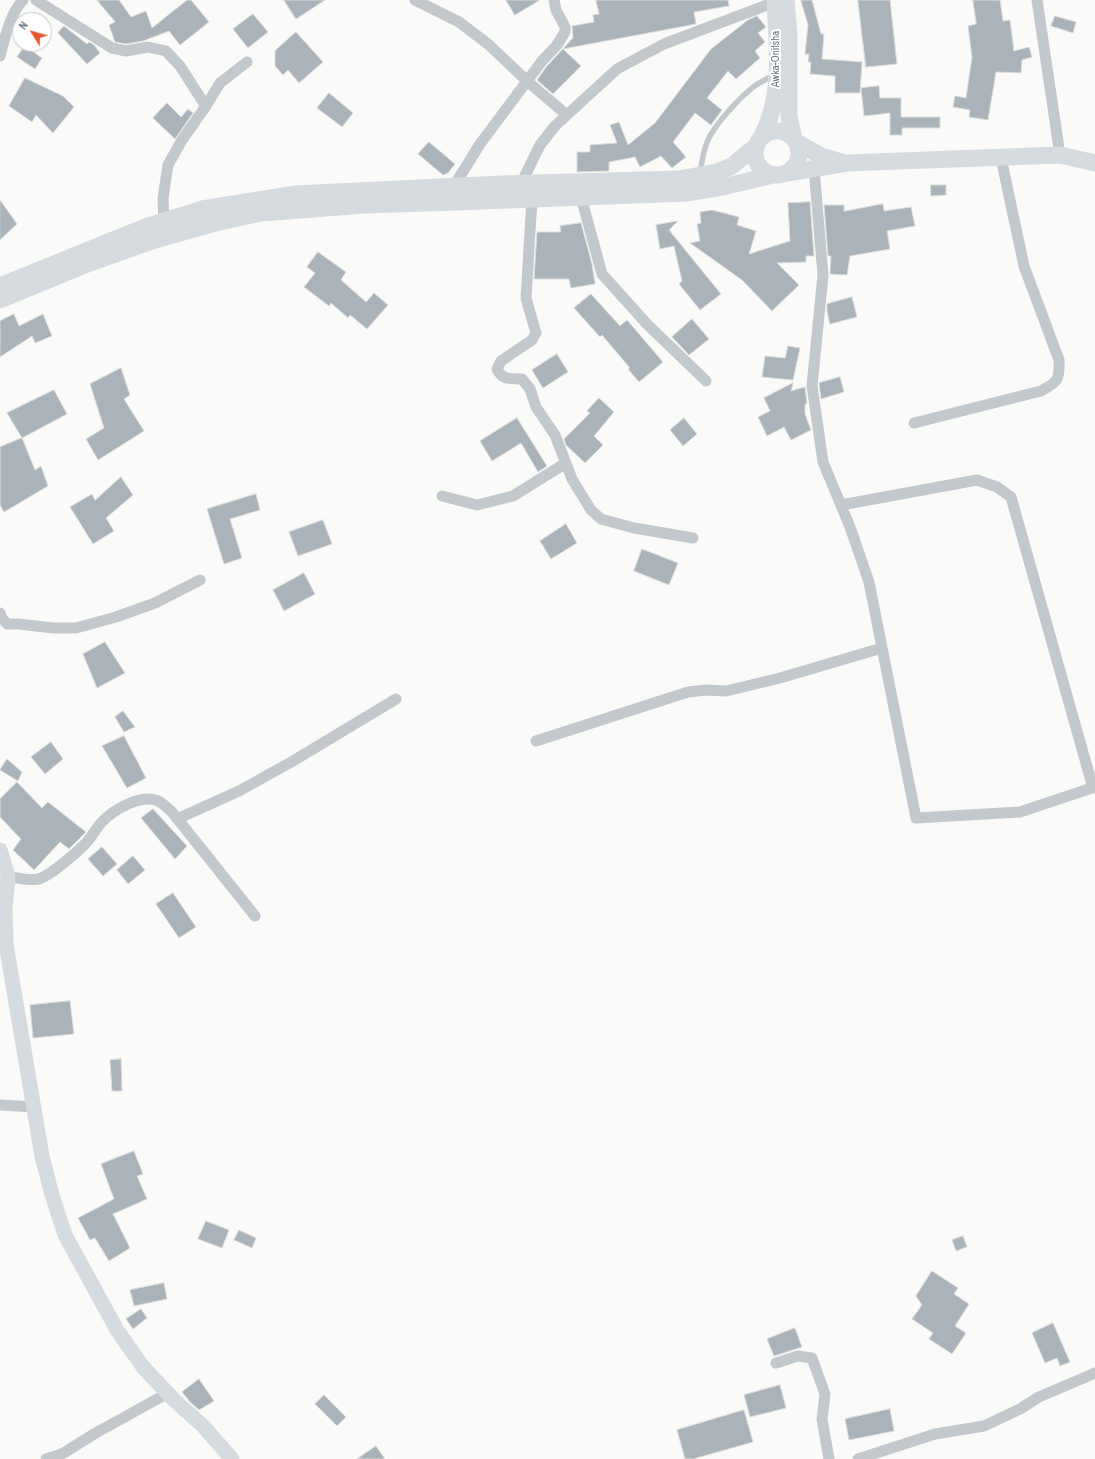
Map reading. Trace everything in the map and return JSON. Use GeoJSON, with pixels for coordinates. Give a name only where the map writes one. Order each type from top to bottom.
{"type":"FeatureCollection","features":[{"type":"Feature","properties":{"kind":"main road","name":"Awka-Onitsha"},"geometry":{"type":"LineString","coordinates":[[759,142],[768,126],[775,98],[779,1]]}},
{"type":"Feature","properties":{"kind":"main road","name":"Awka-Onitsha"},"geometry":{"type":"LineString","coordinates":[[779,1],[789,40],[789,117],[795,140]]}},
{"type":"Feature","properties":{"kind":"main road"},"geometry":{"type":"LineString","coordinates":[[0,286],[100,244],[145,227],[202,209],[296,194],[454,186],[679,179],[717,172],[732,166],[771,132],[778,131],[789,135],[821,156],[846,163]]}},
{"type":"Feature","properties":{"kind":"main road"},"geometry":{"type":"LineString","coordinates":[[759,142],[755,153],[756,160],[760,167],[766,172],[780,174],[793,169],[797,163],[799,149],[795,140]]}},
{"type":"Feature","properties":{"kind":"main road"},"geometry":{"type":"LineString","coordinates":[[0,300],[90,263],[155,240],[215,223],[261,213],[365,205],[686,193],[723,187],[780,174],[846,163],[1060,155],[1095,163]]}},
{"type":"Feature","properties":{"kind":"street"},"geometry":{"type":"LineString","coordinates":[[0,56],[17,6],[23,0]]}},
{"type":"Feature","properties":{"kind":"street"},"geometry":{"type":"LineString","coordinates":[[36,0],[112,48],[126,51],[148,46],[166,51],[180,66],[206,106]]}},
{"type":"Feature","properties":{"kind":"street"},"geometry":{"type":"LineString","coordinates":[[415,0],[459,22],[488,44],[527,81],[567,115]]}},
{"type":"Feature","properties":{"kind":"street"},"geometry":{"type":"LineString","coordinates":[[454,186],[480,144],[527,81],[557,45],[565,32],[565,27],[556,10],[554,0]]}},
{"type":"Feature","properties":{"kind":"street"},"geometry":{"type":"LineString","coordinates":[[1037,0],[1060,155]]}},
{"type":"Feature","properties":{"kind":"street"},"geometry":{"type":"LineString","coordinates":[[521,184],[540,145],[555,126],[618,69],[664,44],[779,1]]}},
{"type":"Feature","properties":{"kind":"street"},"geometry":{"type":"LineString","coordinates":[[164,221],[163,198],[168,165],[182,140],[220,83],[247,62]]}},
{"type":"Feature","properties":{"kind":"street"},"geometry":{"type":"LineString","coordinates":[[914,423],[1041,391],[1054,384],[1060,374],[1058,360],[1024,266],[1001,158]]}},
{"type":"Feature","properties":{"kind":"street"},"geometry":{"type":"LineString","coordinates":[[814,168],[823,275],[812,386],[824,462],[870,582],[916,818],[1020,812],[1094,788],[1011,497],[997,487],[977,480],[841,505]]}},
{"type":"Feature","properties":{"kind":"street"},"geometry":{"type":"LineString","coordinates":[[581,197],[602,274],[646,323],[706,381]]}},
{"type":"Feature","properties":{"kind":"street"},"geometry":{"type":"LineString","coordinates":[[532,199],[526,298],[536,333],[532,340],[501,361],[497,369],[500,375],[506,378],[522,379],[530,389],[536,407],[555,435],[572,479],[591,510],[601,519],[634,528],[694,538]]}},
{"type":"Feature","properties":{"kind":"street"},"geometry":{"type":"LineString","coordinates":[[442,496],[477,505],[513,496],[566,463]]}},
{"type":"Feature","properties":{"kind":"street"},"geometry":{"type":"LineString","coordinates":[[0,613],[7,624],[53,628],[76,628],[116,617],[155,603],[200,580]]}},
{"type":"Feature","properties":{"kind":"street"},"geometry":{"type":"LineString","coordinates":[[536,741],[688,692],[706,690],[726,691],[738,689],[882,648]]}},
{"type":"Feature","properties":{"kind":"street"},"geometry":{"type":"LineString","coordinates":[[177,819],[239,791],[294,761],[396,699]]}},
{"type":"Feature","properties":{"kind":"street"},"geometry":{"type":"LineString","coordinates":[[8,876],[27,880],[40,878],[52,871],[87,843],[100,824],[110,815],[130,803],[149,799],[160,802],[177,819],[255,916]]}},
{"type":"Feature","properties":{"kind":"street"},"geometry":{"type":"LineString","coordinates":[[0,850],[8,876],[2,907],[6,944],[42,1156],[52,1195],[65,1235],[117,1330],[143,1367],[203,1426],[232,1459]]}},
{"type":"Feature","properties":{"kind":"street"},"geometry":{"type":"LineString","coordinates":[[0,1105],[34,1107]]}},
{"type":"Feature","properties":{"kind":"street"},"geometry":{"type":"LineString","coordinates":[[776,1364],[798,1356],[812,1358],[824,1394],[822,1419],[829,1459]]}},
{"type":"Feature","properties":{"kind":"street"},"geometry":{"type":"LineString","coordinates":[[858,1459],[935,1434],[984,1426],[1020,1409],[1039,1397],[1095,1373]]}},
{"type":"Feature","properties":{"kind":"street"},"geometry":{"type":"LineString","coordinates":[[46,1459],[62,1454],[94,1434],[168,1393]]}},
{"type":"Feature","properties":{"kind":"lane"},"geometry":{"type":"LineString","coordinates":[[700,176],[704,149],[708,139],[716,128],[730,110],[756,85],[777,72]]}},
{"type":"Feature","properties":{"kind":"building"},"geometry":{"type":"Polygon","coordinates":[[[97,0],[119,0],[131,17],[146,11],[152,28],[187,0],[191,0],[209,22],[180,45],[169,31],[143,41],[126,44],[115,42],[109,25],[115,22],[97,0]]]}},
{"type":"Feature","properties":{"kind":"building"},"geometry":{"type":"Polygon","coordinates":[[[284,0],[325,0],[296,19],[284,0]]]}},
{"type":"Feature","properties":{"kind":"building"},"geometry":{"type":"Polygon","coordinates":[[[506,0],[540,0],[515,15],[506,0]]]}},
{"type":"Feature","properties":{"kind":"building"},"geometry":{"type":"Polygon","coordinates":[[[596,0],[728,0],[729,6],[694,12],[696,24],[563,49],[581,66],[553,94],[537,80],[547,66],[573,38],[572,26],[594,22],[593,15],[599,14],[596,0]]]}},
{"type":"Feature","properties":{"kind":"building"},"geometry":{"type":"Polygon","coordinates":[[[801,0],[812,0],[821,34],[824,34],[822,59],[862,62],[860,93],[835,93],[835,76],[810,74],[811,62],[808,62],[809,54],[805,54],[808,25],[801,0]]]}},
{"type":"Feature","properties":{"kind":"building"},"geometry":{"type":"Polygon","coordinates":[[[858,0],[890,0],[897,64],[866,67],[858,0]]]}},
{"type":"Feature","properties":{"kind":"building"},"geometry":{"type":"Polygon","coordinates":[[[973,0],[1000,0],[1003,21],[1010,20],[1014,51],[1029,47],[1032,57],[1022,60],[1021,73],[996,72],[988,120],[969,117],[970,110],[953,107],[955,96],[966,98],[972,57],[968,26],[976,24],[973,0]]]}},
{"type":"Feature","properties":{"kind":"building"},"geometry":{"type":"Polygon","coordinates":[[[253,14],[268,32],[248,48],[233,29],[253,14]]]}},
{"type":"Feature","properties":{"kind":"building"},"geometry":{"type":"Polygon","coordinates":[[[757,16],[766,27],[758,33],[765,42],[755,51],[760,58],[736,79],[728,71],[707,98],[722,110],[711,125],[695,113],[673,142],[686,157],[672,168],[661,156],[640,167],[635,157],[609,162],[609,171],[577,172],[577,152],[590,152],[590,145],[617,143],[610,125],[619,122],[628,145],[655,123],[711,49],[748,20],[757,16]]]}},
{"type":"Feature","properties":{"kind":"building"},"geometry":{"type":"Polygon","coordinates":[[[1055,16],[1076,22],[1073,33],[1051,26],[1055,16]]]}},
{"type":"Feature","properties":{"kind":"building"},"geometry":{"type":"Polygon","coordinates":[[[64,26],[87,44],[89,42],[94,45],[100,53],[87,64],[58,33],[64,26]]]}},
{"type":"Feature","properties":{"kind":"building"},"geometry":{"type":"Polygon","coordinates":[[[296,32],[323,62],[299,83],[288,70],[283,75],[275,66],[275,51],[296,32]]]}},
{"type":"Feature","properties":{"kind":"building"},"geometry":{"type":"Polygon","coordinates":[[[21,52],[34,52],[42,58],[35,69],[17,57],[21,52]]]}},
{"type":"Feature","properties":{"kind":"building"},"geometry":{"type":"Polygon","coordinates":[[[25,78],[63,96],[74,107],[53,133],[36,115],[32,122],[9,106],[25,78]]]}},
{"type":"Feature","properties":{"kind":"building"},"geometry":{"type":"Polygon","coordinates":[[[879,86],[880,98],[901,98],[901,117],[940,117],[940,128],[902,128],[902,135],[890,135],[890,113],[864,116],[861,88],[879,86]]]}},
{"type":"Feature","properties":{"kind":"building"},"geometry":{"type":"Polygon","coordinates":[[[329,93],[353,113],[342,127],[317,108],[329,93]]]}},
{"type":"Feature","properties":{"kind":"building"},"geometry":{"type":"Polygon","coordinates":[[[167,103],[181,117],[188,109],[193,113],[175,139],[153,118],[167,103]]]}},
{"type":"Feature","properties":{"kind":"building"},"geometry":{"type":"Polygon","coordinates":[[[429,142],[455,164],[448,173],[443,175],[418,154],[429,142]]]}},
{"type":"Feature","properties":{"kind":"building"},"geometry":{"type":"Polygon","coordinates":[[[931,185],[946,185],[946,195],[931,196],[931,185]]]}},
{"type":"Feature","properties":{"kind":"building"},"geometry":{"type":"Polygon","coordinates":[[[0,200],[17,224],[0,240],[0,200]]]}},
{"type":"Feature","properties":{"kind":"building"},"geometry":{"type":"Polygon","coordinates":[[[810,202],[814,256],[806,256],[806,262],[777,263],[799,285],[772,311],[742,280],[690,243],[700,241],[697,224],[701,223],[700,212],[712,210],[739,217],[737,225],[756,231],[749,254],[790,241],[788,203],[810,202]]]}},
{"type":"Feature","properties":{"kind":"building"},"geometry":{"type":"Polygon","coordinates":[[[883,204],[884,211],[911,207],[915,226],[887,231],[890,249],[850,256],[847,275],[830,274],[831,256],[828,256],[824,205],[844,205],[844,211],[883,204]]]}},
{"type":"Feature","properties":{"kind":"building"},"geometry":{"type":"Polygon","coordinates":[[[678,221],[669,230],[721,294],[700,310],[679,284],[682,281],[674,246],[660,249],[656,225],[678,221]]]}},
{"type":"Feature","properties":{"kind":"building"},"geometry":{"type":"Polygon","coordinates":[[[581,223],[592,264],[595,284],[571,288],[569,279],[534,279],[537,232],[561,232],[560,226],[581,223]]]}},
{"type":"Feature","properties":{"kind":"building"},"geometry":{"type":"Polygon","coordinates":[[[318,252],[346,272],[341,280],[366,302],[374,293],[388,305],[367,329],[350,315],[348,318],[331,303],[329,306],[304,287],[315,273],[307,267],[318,252]]]}},
{"type":"Feature","properties":{"kind":"building"},"geometry":{"type":"Polygon","coordinates":[[[591,294],[620,326],[627,320],[663,362],[639,382],[628,369],[630,368],[602,335],[600,337],[574,308],[591,294]]]}},
{"type":"Feature","properties":{"kind":"building"},"geometry":{"type":"Polygon","coordinates":[[[852,297],[857,317],[830,324],[827,304],[852,297]]]}},
{"type":"Feature","properties":{"kind":"building"},"geometry":{"type":"Polygon","coordinates":[[[14,314],[19,326],[43,314],[52,336],[35,343],[32,336],[0,357],[0,321],[14,314]]]}},
{"type":"Feature","properties":{"kind":"building"},"geometry":{"type":"Polygon","coordinates":[[[692,319],[709,339],[689,355],[672,337],[692,319]]]}},
{"type":"Feature","properties":{"kind":"building"},"geometry":{"type":"Polygon","coordinates":[[[788,346],[800,348],[793,380],[762,377],[765,356],[785,358],[788,346]]]}},
{"type":"Feature","properties":{"kind":"building"},"geometry":{"type":"Polygon","coordinates":[[[557,354],[568,372],[543,388],[532,370],[557,354]]]}},
{"type":"Feature","properties":{"kind":"building"},"geometry":{"type":"Polygon","coordinates":[[[121,368],[130,395],[124,399],[144,431],[98,460],[86,439],[104,428],[90,384],[121,368]]]}},
{"type":"Feature","properties":{"kind":"building"},"geometry":{"type":"Polygon","coordinates":[[[840,377],[844,392],[821,399],[819,383],[840,377]]]}},
{"type":"Feature","properties":{"kind":"building"},"geometry":{"type":"Polygon","coordinates":[[[793,383],[791,391],[805,387],[807,403],[805,404],[805,414],[811,430],[791,440],[784,427],[767,436],[758,417],[770,411],[764,398],[793,383]]]}},
{"type":"Feature","properties":{"kind":"building"},"geometry":{"type":"Polygon","coordinates":[[[54,390],[67,414],[22,438],[7,413],[54,390]]]}},
{"type":"Feature","properties":{"kind":"building"},"geometry":{"type":"Polygon","coordinates":[[[599,398],[614,412],[594,436],[603,445],[585,463],[566,445],[564,439],[590,413],[587,411],[599,398]]]}},
{"type":"Feature","properties":{"kind":"building"},"geometry":{"type":"Polygon","coordinates":[[[517,418],[547,466],[538,472],[521,443],[492,461],[480,441],[517,418]]]}},
{"type":"Feature","properties":{"kind":"building"},"geometry":{"type":"Polygon","coordinates":[[[684,418],[697,434],[683,446],[670,430],[684,418]]]}},
{"type":"Feature","properties":{"kind":"building"},"geometry":{"type":"Polygon","coordinates":[[[22,438],[35,470],[41,466],[48,486],[4,512],[0,505],[0,447],[22,438]]]}},
{"type":"Feature","properties":{"kind":"building"},"geometry":{"type":"Polygon","coordinates":[[[121,477],[133,495],[106,518],[114,531],[93,544],[70,507],[92,494],[95,500],[121,477]]]}},
{"type":"Feature","properties":{"kind":"building"},"geometry":{"type":"Polygon","coordinates":[[[256,494],[260,510],[230,519],[242,558],[224,564],[207,509],[256,494]]]}},
{"type":"Feature","properties":{"kind":"building"},"geometry":{"type":"Polygon","coordinates":[[[323,520],[332,544],[298,556],[289,532],[323,520]]]}},
{"type":"Feature","properties":{"kind":"building"},"geometry":{"type":"Polygon","coordinates":[[[566,524],[577,543],[551,559],[540,541],[566,524]]]}},
{"type":"Feature","properties":{"kind":"building"},"geometry":{"type":"Polygon","coordinates":[[[642,549],[678,563],[669,585],[634,571],[642,549]]]}},
{"type":"Feature","properties":{"kind":"building"},"geometry":{"type":"Polygon","coordinates":[[[304,573],[315,594],[284,611],[273,590],[304,573]]]}},
{"type":"Feature","properties":{"kind":"building"},"geometry":{"type":"Polygon","coordinates":[[[105,642],[125,673],[97,688],[83,654],[105,642]]]}},
{"type":"Feature","properties":{"kind":"building"},"geometry":{"type":"Polygon","coordinates":[[[123,711],[135,727],[124,732],[115,717],[123,711]]]}},
{"type":"Feature","properties":{"kind":"building"},"geometry":{"type":"Polygon","coordinates":[[[124,736],[146,778],[127,788],[102,746],[124,736]]]}},
{"type":"Feature","properties":{"kind":"building"},"geometry":{"type":"Polygon","coordinates":[[[51,742],[63,759],[45,774],[31,757],[51,742]]]}},
{"type":"Feature","properties":{"kind":"building"},"geometry":{"type":"Polygon","coordinates":[[[7,759],[22,772],[18,781],[0,770],[7,759]]]}},
{"type":"Feature","properties":{"kind":"building"},"geometry":{"type":"Polygon","coordinates":[[[17,782],[42,808],[48,802],[86,832],[69,849],[60,842],[34,870],[13,850],[21,839],[0,817],[0,799],[17,782]]]}},
{"type":"Feature","properties":{"kind":"building"},"geometry":{"type":"Polygon","coordinates":[[[153,809],[187,846],[175,859],[141,818],[153,809]]]}},
{"type":"Feature","properties":{"kind":"building"},"geometry":{"type":"Polygon","coordinates":[[[102,847],[117,864],[103,876],[88,859],[102,847]]]}},
{"type":"Feature","properties":{"kind":"building"},"geometry":{"type":"Polygon","coordinates":[[[133,856],[145,870],[128,884],[117,870],[133,856]]]}},
{"type":"Feature","properties":{"kind":"building"},"geometry":{"type":"Polygon","coordinates":[[[173,893],[196,927],[179,938],[156,904],[173,893]]]}},
{"type":"Feature","properties":{"kind":"building"},"geometry":{"type":"Polygon","coordinates":[[[70,1001],[74,1034],[33,1038],[30,1005],[70,1001]]]}},
{"type":"Feature","properties":{"kind":"building"},"geometry":{"type":"Polygon","coordinates":[[[121,1059],[122,1091],[112,1091],[110,1060],[121,1059]]]}},
{"type":"Feature","properties":{"kind":"building"},"geometry":{"type":"Polygon","coordinates":[[[134,1151],[143,1174],[137,1176],[147,1199],[113,1214],[130,1248],[109,1261],[95,1238],[90,1240],[78,1218],[114,1199],[101,1164],[134,1151]]]}},
{"type":"Feature","properties":{"kind":"building"},"geometry":{"type":"Polygon","coordinates":[[[206,1221],[229,1230],[222,1248],[198,1239],[206,1221]]]}},
{"type":"Feature","properties":{"kind":"building"},"geometry":{"type":"Polygon","coordinates":[[[239,1230],[256,1238],[252,1248],[234,1240],[239,1230]]]}},
{"type":"Feature","properties":{"kind":"building"},"geometry":{"type":"Polygon","coordinates":[[[963,1236],[967,1247],[956,1251],[952,1240],[963,1236]]]}},
{"type":"Feature","properties":{"kind":"building"},"geometry":{"type":"Polygon","coordinates":[[[932,1271],[958,1288],[954,1294],[969,1304],[955,1326],[966,1333],[952,1354],[929,1339],[933,1333],[912,1319],[922,1305],[916,1296],[932,1271]]]}},
{"type":"Feature","properties":{"kind":"building"},"geometry":{"type":"Polygon","coordinates":[[[164,1283],[167,1299],[134,1306],[130,1290],[164,1283]]]}},
{"type":"Feature","properties":{"kind":"building"},"geometry":{"type":"Polygon","coordinates":[[[141,1309],[147,1318],[133,1329],[126,1319],[141,1309]]]}},
{"type":"Feature","properties":{"kind":"building"},"geometry":{"type":"Polygon","coordinates":[[[1053,1323],[1070,1362],[1060,1366],[1057,1358],[1045,1363],[1032,1333],[1053,1323]]]}},
{"type":"Feature","properties":{"kind":"building"},"geometry":{"type":"Polygon","coordinates":[[[795,1328],[802,1347],[774,1356],[767,1339],[795,1328]]]}},
{"type":"Feature","properties":{"kind":"building"},"geometry":{"type":"Polygon","coordinates":[[[199,1379],[214,1401],[199,1410],[182,1392],[199,1379]]]}},
{"type":"Feature","properties":{"kind":"building"},"geometry":{"type":"Polygon","coordinates":[[[780,1385],[786,1408],[750,1417],[744,1395],[780,1385]]]}},
{"type":"Feature","properties":{"kind":"building"},"geometry":{"type":"Polygon","coordinates":[[[324,1395],[346,1417],[337,1426],[315,1404],[324,1395]]]}},
{"type":"Feature","properties":{"kind":"building"},"geometry":{"type":"Polygon","coordinates":[[[890,1409],[894,1431],[849,1440],[845,1419],[890,1409]]]}},
{"type":"Feature","properties":{"kind":"building"},"geometry":{"type":"Polygon","coordinates":[[[744,1410],[753,1442],[693,1459],[685,1459],[677,1430],[744,1410]]]}},
{"type":"Feature","properties":{"kind":"building"},"geometry":{"type":"Polygon","coordinates":[[[376,1446],[385,1459],[357,1459],[376,1446]]]}}]}
